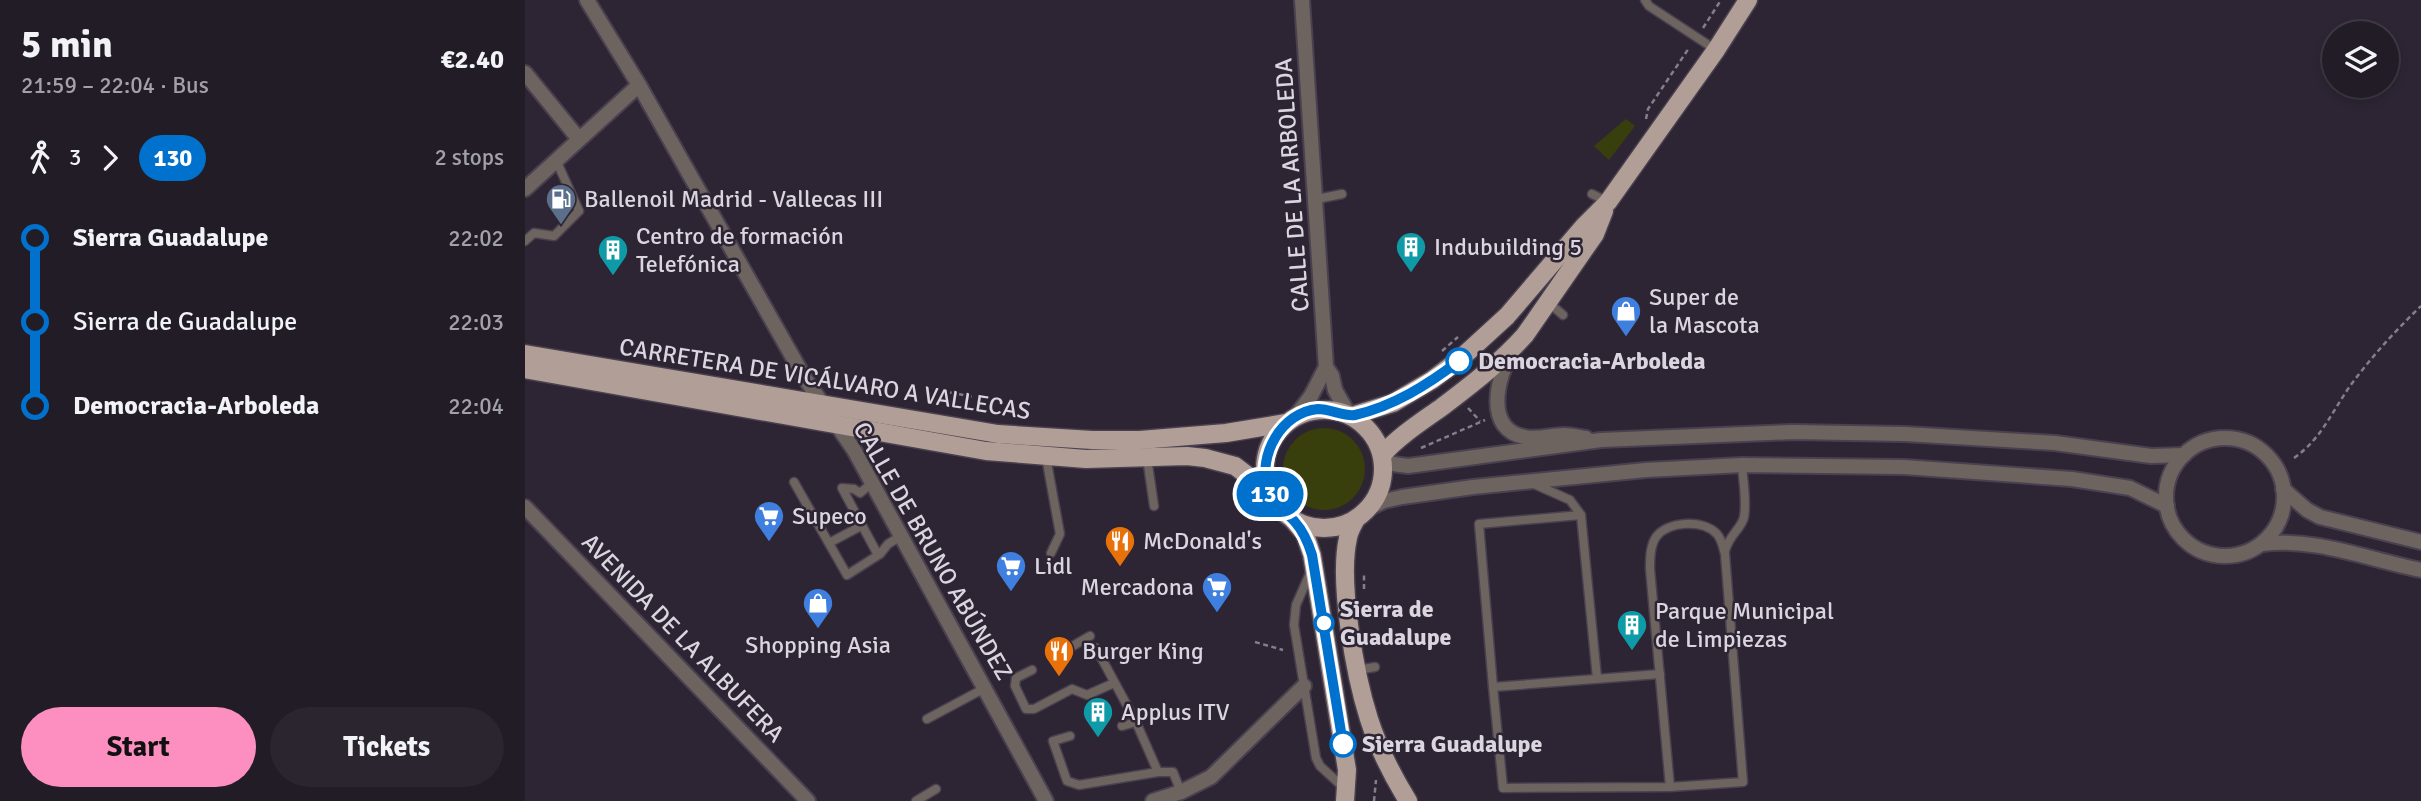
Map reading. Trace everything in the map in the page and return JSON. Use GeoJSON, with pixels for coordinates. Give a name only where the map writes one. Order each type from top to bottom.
{"type":"FeatureCollection","features":[{"type":"Feature","properties":{"kind":"main road"},"geometry":{"type":"LineString","coordinates":[[1350,415],[1403,398],[1460,359],[1507,316],[1584,226],[1600,198],[1716,50],[1748,0]]}},
{"type":"Feature","properties":{"kind":"main road"},"geometry":{"type":"LineString","coordinates":[[1382,457],[1402,435],[1465,390],[1513,348],[1594,234],[1600,198]]}},
{"type":"Feature","properties":{"kind":"main road","name":"CARRETERA DE VICÁLVARO A VALLECAS"},"geometry":{"type":"LineString","coordinates":[[525,354],[985,432],[1092,440],[1183,438],[1291,420]]}},
{"type":"Feature","properties":{"kind":"main road","name":"CARRETERA DE VICÁLVARO A VALLECAS"},"geometry":{"type":"LineString","coordinates":[[525,369],[978,450],[1046,457],[1096,459],[1187,456],[1221,461],[1249,474],[1268,491]]}},
{"type":"Feature","properties":{"kind":"main road"},"geometry":{"type":"LineString","coordinates":[[1346,796],[1344,747],[1314,565],[1305,534],[1282,511],[1268,491],[1266,481],[1268,455],[1273,441],[1291,420],[1307,411],[1319,409],[1336,410],[1350,415],[1367,427],[1382,457],[1380,486],[1349,533],[1346,559],[1348,610],[1366,668],[1369,719],[1386,761],[1408,801]]}},
{"type":"Feature","properties":{"kind":"main road"},"geometry":{"type":"LineString","coordinates":[[1293,520],[1324,528],[1338,526],[1362,514]]}},
{"type":"Feature","properties":{"kind":"street","name":"CALLE DE BRUNO ABÚNDEZ"},"geometry":{"type":"LineString","coordinates":[[586,0],[639,85],[821,404],[850,443],[866,488],[901,536],[1047,801]]}},
{"type":"Feature","properties":{"kind":"street","name":"CALLE DE LA ARBOLEDA"},"geometry":{"type":"LineString","coordinates":[[1303,0],[1326,367],[1332,376],[1335,390],[1350,415]]}},
{"type":"Feature","properties":{"kind":"street"},"geometry":{"type":"LineString","coordinates":[[525,73],[578,138]]}},
{"type":"Feature","properties":{"kind":"street"},"geometry":{"type":"LineString","coordinates":[[525,189],[639,85]]}},
{"type":"Feature","properties":{"kind":"street"},"geometry":{"type":"LineString","coordinates":[[1513,348],[1503,367],[1497,398],[1499,415],[1510,430],[1527,438],[1564,435],[1601,440]]}},
{"type":"Feature","properties":{"kind":"street"},"geometry":{"type":"LineString","coordinates":[[1291,420],[1311,396],[1326,367]]}},
{"type":"Feature","properties":{"kind":"street"},"geometry":{"type":"LineString","coordinates":[[1382,457],[1392,464],[1408,467],[1601,440],[1793,432],[1905,433],[2055,443],[2151,456],[2184,455]]}},
{"type":"Feature","properties":{"kind":"street"},"geometry":{"type":"LineString","coordinates":[[2218,439],[2239,440],[2269,457],[2280,474],[2283,489],[2279,520],[2262,544],[2249,552],[2233,556],[2213,556],[2193,548],[2181,538],[2167,506],[2169,478],[2175,465],[2196,445],[2218,439]]}},
{"type":"Feature","properties":{"kind":"street"},"geometry":{"type":"LineString","coordinates":[[1362,514],[1384,501],[1402,497],[1524,481],[1646,470],[1742,466],[1904,467],[2071,479],[2130,488],[2167,506]]}},
{"type":"Feature","properties":{"kind":"street"},"geometry":{"type":"LineString","coordinates":[[2283,489],[2307,510],[2320,517],[2421,542]]}},
{"type":"Feature","properties":{"kind":"street","name":"AVENIDA DE LA ALBUFERA"},"geometry":{"type":"LineString","coordinates":[[525,507],[808,801]]}},
{"type":"Feature","properties":{"kind":"street"},"geometry":{"type":"LineString","coordinates":[[2262,544],[2283,541],[2304,543],[2421,570]]}},
{"type":"Feature","properties":{"kind":"street"},"geometry":{"type":"LineString","coordinates":[[1153,801],[1181,792],[1212,777],[1304,686]]}},
{"type":"Feature","properties":{"kind":"lane"},"geometry":{"type":"LineString","coordinates":[[1645,0],[1649,6],[1716,50]]}},
{"type":"Feature","properties":{"kind":"lane"},"geometry":{"type":"LineString","coordinates":[[525,241],[534,233],[554,236],[579,211],[555,159]]}},
{"type":"Feature","properties":{"kind":"lane"},"geometry":{"type":"LineString","coordinates":[[1317,199],[1342,194]]}},
{"type":"Feature","properties":{"kind":"lane"},"geometry":{"type":"LineString","coordinates":[[1548,302],[1563,315]]}},
{"type":"Feature","properties":{"kind":"lane"},"geometry":{"type":"LineString","coordinates":[[1046,457],[1061,534],[1051,553]]}},
{"type":"Feature","properties":{"kind":"lane"},"geometry":{"type":"LineString","coordinates":[[1147,458],[1154,506]]}},
{"type":"Feature","properties":{"kind":"lane"},"geometry":{"type":"LineString","coordinates":[[1724,554],[1728,540],[1741,525],[1744,517],[1742,466]]}},
{"type":"Feature","properties":{"kind":"lane"},"geometry":{"type":"LineString","coordinates":[[1524,481],[1570,500],[1581,515],[1597,678]]}},
{"type":"Feature","properties":{"kind":"lane"},"geometry":{"type":"LineString","coordinates":[[794,482],[847,575],[901,536]]}},
{"type":"Feature","properties":{"kind":"lane"},"geometry":{"type":"LineString","coordinates":[[866,488],[842,488],[878,555]]}},
{"type":"Feature","properties":{"kind":"lane"},"geometry":{"type":"LineString","coordinates":[[855,515],[856,501],[866,488]]}},
{"type":"Feature","properties":{"kind":"lane"},"geometry":{"type":"LineString","coordinates":[[1581,515],[1479,524],[1503,788],[1670,787],[1743,782],[1724,554],[1718,535],[1709,528],[1696,524],[1666,529],[1656,538],[1650,553],[1670,787]]}},
{"type":"Feature","properties":{"kind":"lane"},"geometry":{"type":"LineString","coordinates":[[829,543],[861,526]]}},
{"type":"Feature","properties":{"kind":"lane"},"geometry":{"type":"LineString","coordinates":[[1314,565],[1295,611],[1294,625],[1316,758],[1346,796]]}},
{"type":"Feature","properties":{"kind":"lane"},"geometry":{"type":"LineString","coordinates":[[1059,654],[1090,636]]}},
{"type":"Feature","properties":{"kind":"lane"},"geometry":{"type":"LineString","coordinates":[[1096,648],[1136,722],[1158,772]]}},
{"type":"Feature","properties":{"kind":"lane"},"geometry":{"type":"LineString","coordinates":[[1032,670],[1016,678],[1015,687],[1026,709],[1034,709],[1072,689],[1087,695],[1114,683]]}},
{"type":"Feature","properties":{"kind":"lane"},"geometry":{"type":"LineString","coordinates":[[1493,687],[1660,674]]}},
{"type":"Feature","properties":{"kind":"lane"},"geometry":{"type":"LineString","coordinates":[[927,719],[985,688]]}},
{"type":"Feature","properties":{"kind":"lane"},"geometry":{"type":"LineString","coordinates":[[1122,726],[1136,722]]}},
{"type":"Feature","properties":{"kind":"lane"},"geometry":{"type":"LineString","coordinates":[[1070,736],[1053,741],[1067,780],[1079,785],[1173,772],[1181,792]]}},
{"type":"Feature","properties":{"kind":"lane"},"geometry":{"type":"LineString","coordinates":[[916,801],[936,789]]}},
{"type":"Feature","properties":{"kind":"path"},"geometry":{"type":"LineString","coordinates":[[1702,29],[1721,0]]}},
{"type":"Feature","properties":{"kind":"path"},"geometry":{"type":"LineString","coordinates":[[2294,458],[2315,441],[2354,380],[2391,335],[2421,306]]}},
{"type":"Feature","properties":{"kind":"path"},"geometry":{"type":"LineString","coordinates":[[1439,354],[1458,337]]}},
{"type":"Feature","properties":{"kind":"path"},"geometry":{"type":"LineString","coordinates":[[925,388],[975,397]]}},
{"type":"Feature","properties":{"kind":"path"},"geometry":{"type":"LineString","coordinates":[[1465,404],[1480,422]]}},
{"type":"Feature","properties":{"kind":"path"},"geometry":{"type":"LineString","coordinates":[[1424,439],[1419,450],[1487,419]]}},
{"type":"Feature","properties":{"kind":"path"},"geometry":{"type":"LineString","coordinates":[[1363,597],[1364,575]]}},
{"type":"Feature","properties":{"kind":"path"},"geometry":{"type":"LineString","coordinates":[[1255,642],[1283,650]]}},
{"type":"Feature","properties":{"kind":"green space"},"geometry":{"type":"Polygon","coordinates":[[[1626,119],[1635,126],[1609,160],[1594,146],[1626,119]]]}},
{"type":"Feature","properties":{"kind":"green space"},"geometry":{"type":"Polygon","coordinates":[[[1316,428],[1332,428],[1347,435],[1358,446],[1365,461],[1362,485],[1353,498],[1332,510],[1316,510],[1301,503],[1290,492],[1283,477],[1283,461],[1290,446],[1301,435],[1316,428]]]}},
{"type":"Feature","properties":{"kind":"bus line","name":"130"},"geometry":{"type":"LineString","coordinates":[[1343,744],[1312,555],[1305,534],[1282,511],[1268,491],[1268,455],[1273,441],[1286,423],[1307,411],[1336,410],[1351,416],[1393,403],[1459,361]]}},
{"type":"Feature","properties":{"kind":"place","name":"Ballenoil Madrid - Vallecas III"},"geometry":{"type":"Point","coordinates":[561,226]}},
{"type":"Feature","properties":{"kind":"place","name":"Indubuilding 5"},"geometry":{"type":"Point","coordinates":[1411,274]}},
{"type":"Feature","properties":{"kind":"place","name":"Centro de formación Telefónica"},"geometry":{"type":"Point","coordinates":[613,277]}},
{"type":"Feature","properties":{"kind":"place","name":"Super de la Mascota"},"geometry":{"type":"Point","coordinates":[1626,338]}},
{"type":"Feature","properties":{"kind":"place","name":"Democracia-Arboleda"},"geometry":{"type":"Point","coordinates":[1459,361]}},
{"type":"Feature","properties":{"kind":"place","name":"Supeco"},"geometry":{"type":"Point","coordinates":[769,543]}},
{"type":"Feature","properties":{"kind":"place","name":"McDonald's"},"geometry":{"type":"Point","coordinates":[1120,568]}},
{"type":"Feature","properties":{"kind":"place","name":"Lidl"},"geometry":{"type":"Point","coordinates":[1011,593]}},
{"type":"Feature","properties":{"kind":"place","name":"Mercadona"},"geometry":{"type":"Point","coordinates":[1217,614]}},
{"type":"Feature","properties":{"kind":"place","name":"Sierra de Guadalupe"},"geometry":{"type":"Point","coordinates":[1324,623]}},
{"type":"Feature","properties":{"kind":"place","name":"Shopping Asia"},"geometry":{"type":"Point","coordinates":[818,630]}},
{"type":"Feature","properties":{"kind":"place","name":"Parque Municipal de Limpiezas"},"geometry":{"type":"Point","coordinates":[1632,652]}},
{"type":"Feature","properties":{"kind":"place","name":"Burger King"},"geometry":{"type":"Point","coordinates":[1059,678]}},
{"type":"Feature","properties":{"kind":"place","name":"Applus ITV"},"geometry":{"type":"Point","coordinates":[1098,739]}},
{"type":"Feature","properties":{"kind":"place","name":"Sierra Guadalupe"},"geometry":{"type":"Point","coordinates":[1343,744]}}]}
